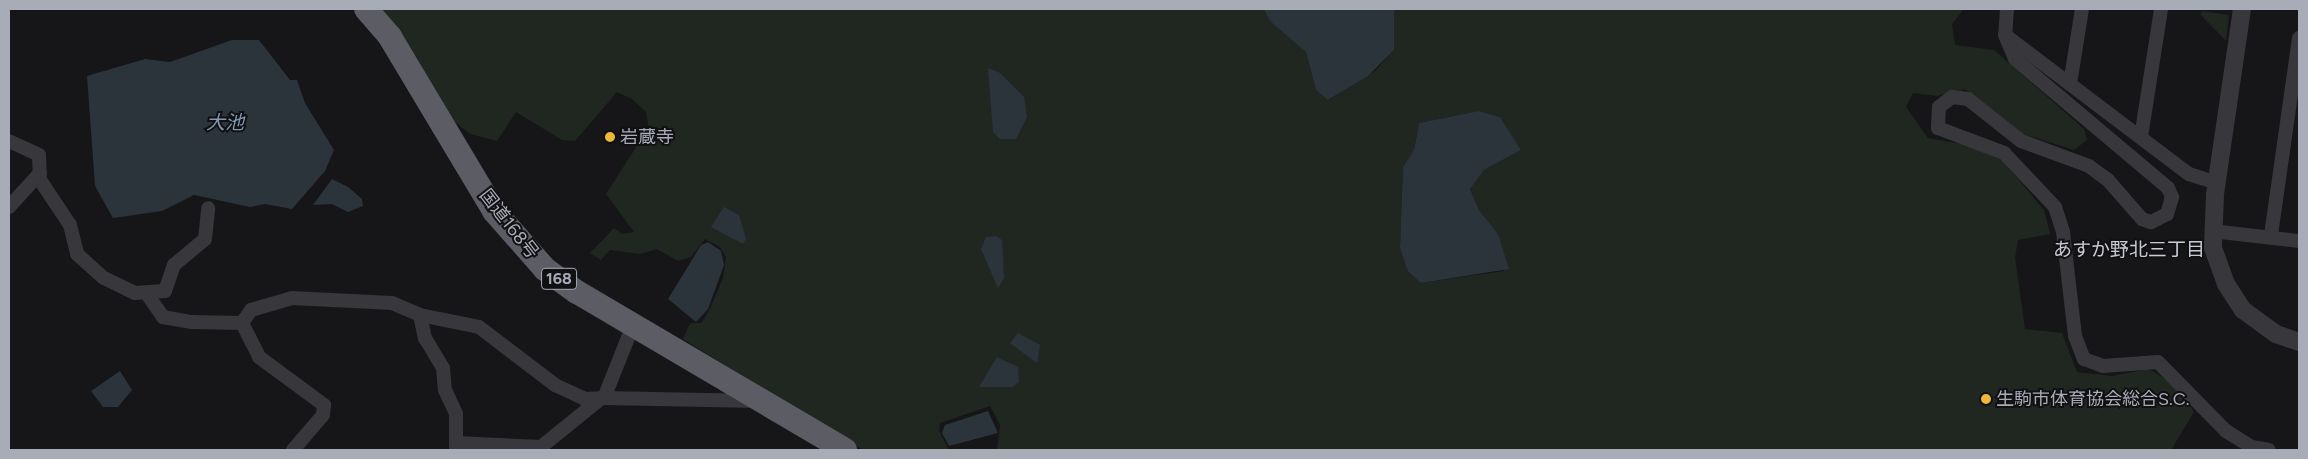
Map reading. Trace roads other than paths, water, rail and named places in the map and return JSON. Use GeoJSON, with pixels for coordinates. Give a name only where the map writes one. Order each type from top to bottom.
{"type":"FeatureCollection","features":[{"type":"Feature","properties":{"kind":"highway","name":"国道168号"},"geometry":{"type":"LineString","coordinates":[[366,9],[390,37],[494,211],[520,243],[577,292],[845,450]]}},
{"type":"Feature","properties":{"kind":"street"},"geometry":{"type":"LineString","coordinates":[[2007,9],[2006,35],[2015,60],[2168,188],[2172,197],[2167,214],[2151,222],[2142,220],[2108,180],[2089,166],[2021,141],[1968,99],[1952,97],[1939,107],[1938,128],[2004,153],[2055,207],[2063,232],[2075,336],[2084,358],[2103,366],[2158,362],[2226,431],[2251,448],[2269,450]]}},
{"type":"Feature","properties":{"kind":"street"},"geometry":{"type":"LineString","coordinates":[[2070,84],[2082,9]]}},
{"type":"Feature","properties":{"kind":"street"},"geometry":{"type":"LineString","coordinates":[[2141,137],[2161,9]]}},
{"type":"Feature","properties":{"kind":"street"},"geometry":{"type":"LineString","coordinates":[[2242,9],[2212,231],[2216,264],[2243,310],[2276,334],[2299,342]]}},
{"type":"Feature","properties":{"kind":"street"},"geometry":{"type":"LineString","coordinates":[[2006,35],[2189,174],[2217,183]]}},
{"type":"Feature","properties":{"kind":"street"},"geometry":{"type":"LineString","coordinates":[[2271,235],[2299,39]]}},
{"type":"Feature","properties":{"kind":"street"},"geometry":{"type":"LineString","coordinates":[[9,141],[39,155],[40,173],[70,225],[77,254],[104,278],[147,294],[165,292],[174,265],[205,239],[208,208]]}},
{"type":"Feature","properties":{"kind":"street"},"geometry":{"type":"LineString","coordinates":[[9,207],[40,173]]}},
{"type":"Feature","properties":{"kind":"street"},"geometry":{"type":"LineString","coordinates":[[2212,231],[2271,235],[2299,241]]}},
{"type":"Feature","properties":{"kind":"street"},"geometry":{"type":"LineString","coordinates":[[147,294],[163,316],[173,321],[242,323]]}},
{"type":"Feature","properties":{"kind":"street"},"geometry":{"type":"LineString","coordinates":[[242,323],[251,310],[292,298],[392,303],[420,315],[479,327],[569,394],[603,398],[761,401]]}},
{"type":"Feature","properties":{"kind":"street"},"geometry":{"type":"LineString","coordinates":[[420,315],[425,338],[443,368],[445,390],[456,414],[454,448],[541,447],[603,398],[633,325]]}},
{"type":"Feature","properties":{"kind":"street"},"geometry":{"type":"LineString","coordinates":[[242,323],[259,357],[324,405],[323,415],[293,450]]}},
{"type":"Feature","properties":{"kind":"water"},"geometry":{"type":"Polygon","coordinates":[[[1264,9],[1394,9],[1394,50],[1368,76],[1328,100],[1316,90],[1306,52],[1270,21],[1264,9]]]}},
{"type":"Feature","properties":{"kind":"water","name":"大池"},"geometry":{"type":"Polygon","coordinates":[[[232,40],[259,40],[290,80],[297,80],[305,103],[334,150],[325,171],[292,209],[265,204],[250,207],[194,195],[162,211],[113,218],[95,186],[87,76],[145,59],[170,62],[232,40]]]}},
{"type":"Feature","properties":{"kind":"water"},"geometry":{"type":"Polygon","coordinates":[[[988,68],[1000,73],[1024,97],[1027,117],[1016,139],[1000,139],[993,132],[988,68]]]}},
{"type":"Feature","properties":{"kind":"water"},"geometry":{"type":"Polygon","coordinates":[[[1479,111],[1500,117],[1521,150],[1484,170],[1470,189],[1479,210],[1498,234],[1509,269],[1421,283],[1408,271],[1400,248],[1403,167],[1414,150],[1419,123],[1479,111]]]}},
{"type":"Feature","properties":{"kind":"water"},"geometry":{"type":"Polygon","coordinates":[[[332,179],[348,187],[362,199],[363,206],[348,212],[332,204],[313,205],[332,179]]]}},
{"type":"Feature","properties":{"kind":"water"},"geometry":{"type":"Polygon","coordinates":[[[724,207],[739,215],[746,239],[743,244],[711,227],[724,207]]]}},
{"type":"Feature","properties":{"kind":"water"},"geometry":{"type":"Polygon","coordinates":[[[996,236],[1002,240],[1004,278],[998,288],[981,249],[986,237],[996,236]]]}},
{"type":"Feature","properties":{"kind":"water"},"geometry":{"type":"Polygon","coordinates":[[[708,242],[721,251],[724,265],[708,309],[696,322],[668,299],[701,245],[708,242]]]}},
{"type":"Feature","properties":{"kind":"water"},"geometry":{"type":"Polygon","coordinates":[[[1018,333],[1040,345],[1037,363],[1010,343],[1018,333]]]}},
{"type":"Feature","properties":{"kind":"water"},"geometry":{"type":"Polygon","coordinates":[[[997,357],[1018,367],[1019,382],[1013,387],[979,387],[997,357]]]}},
{"type":"Feature","properties":{"kind":"water"},"geometry":{"type":"Polygon","coordinates":[[[120,371],[132,390],[118,407],[103,407],[91,391],[120,371]]]}},
{"type":"Feature","properties":{"kind":"water"},"geometry":{"type":"Polygon","coordinates":[[[988,411],[998,433],[949,446],[942,433],[945,425],[988,411]]]}},
{"type":"Feature","properties":{"kind":"place","name":"岩蔵寺"},"geometry":{"type":"Point","coordinates":[610,137]}},
{"type":"Feature","properties":{"kind":"place","name":"生駒市体育協会総合S.C."},"geometry":{"type":"Point","coordinates":[1986,399]}},
{"type":"Feature","properties":{"kind":"district","name":"あすか野北三丁目"},"geometry":{"type":"Point","coordinates":[2129,250]}}]}
